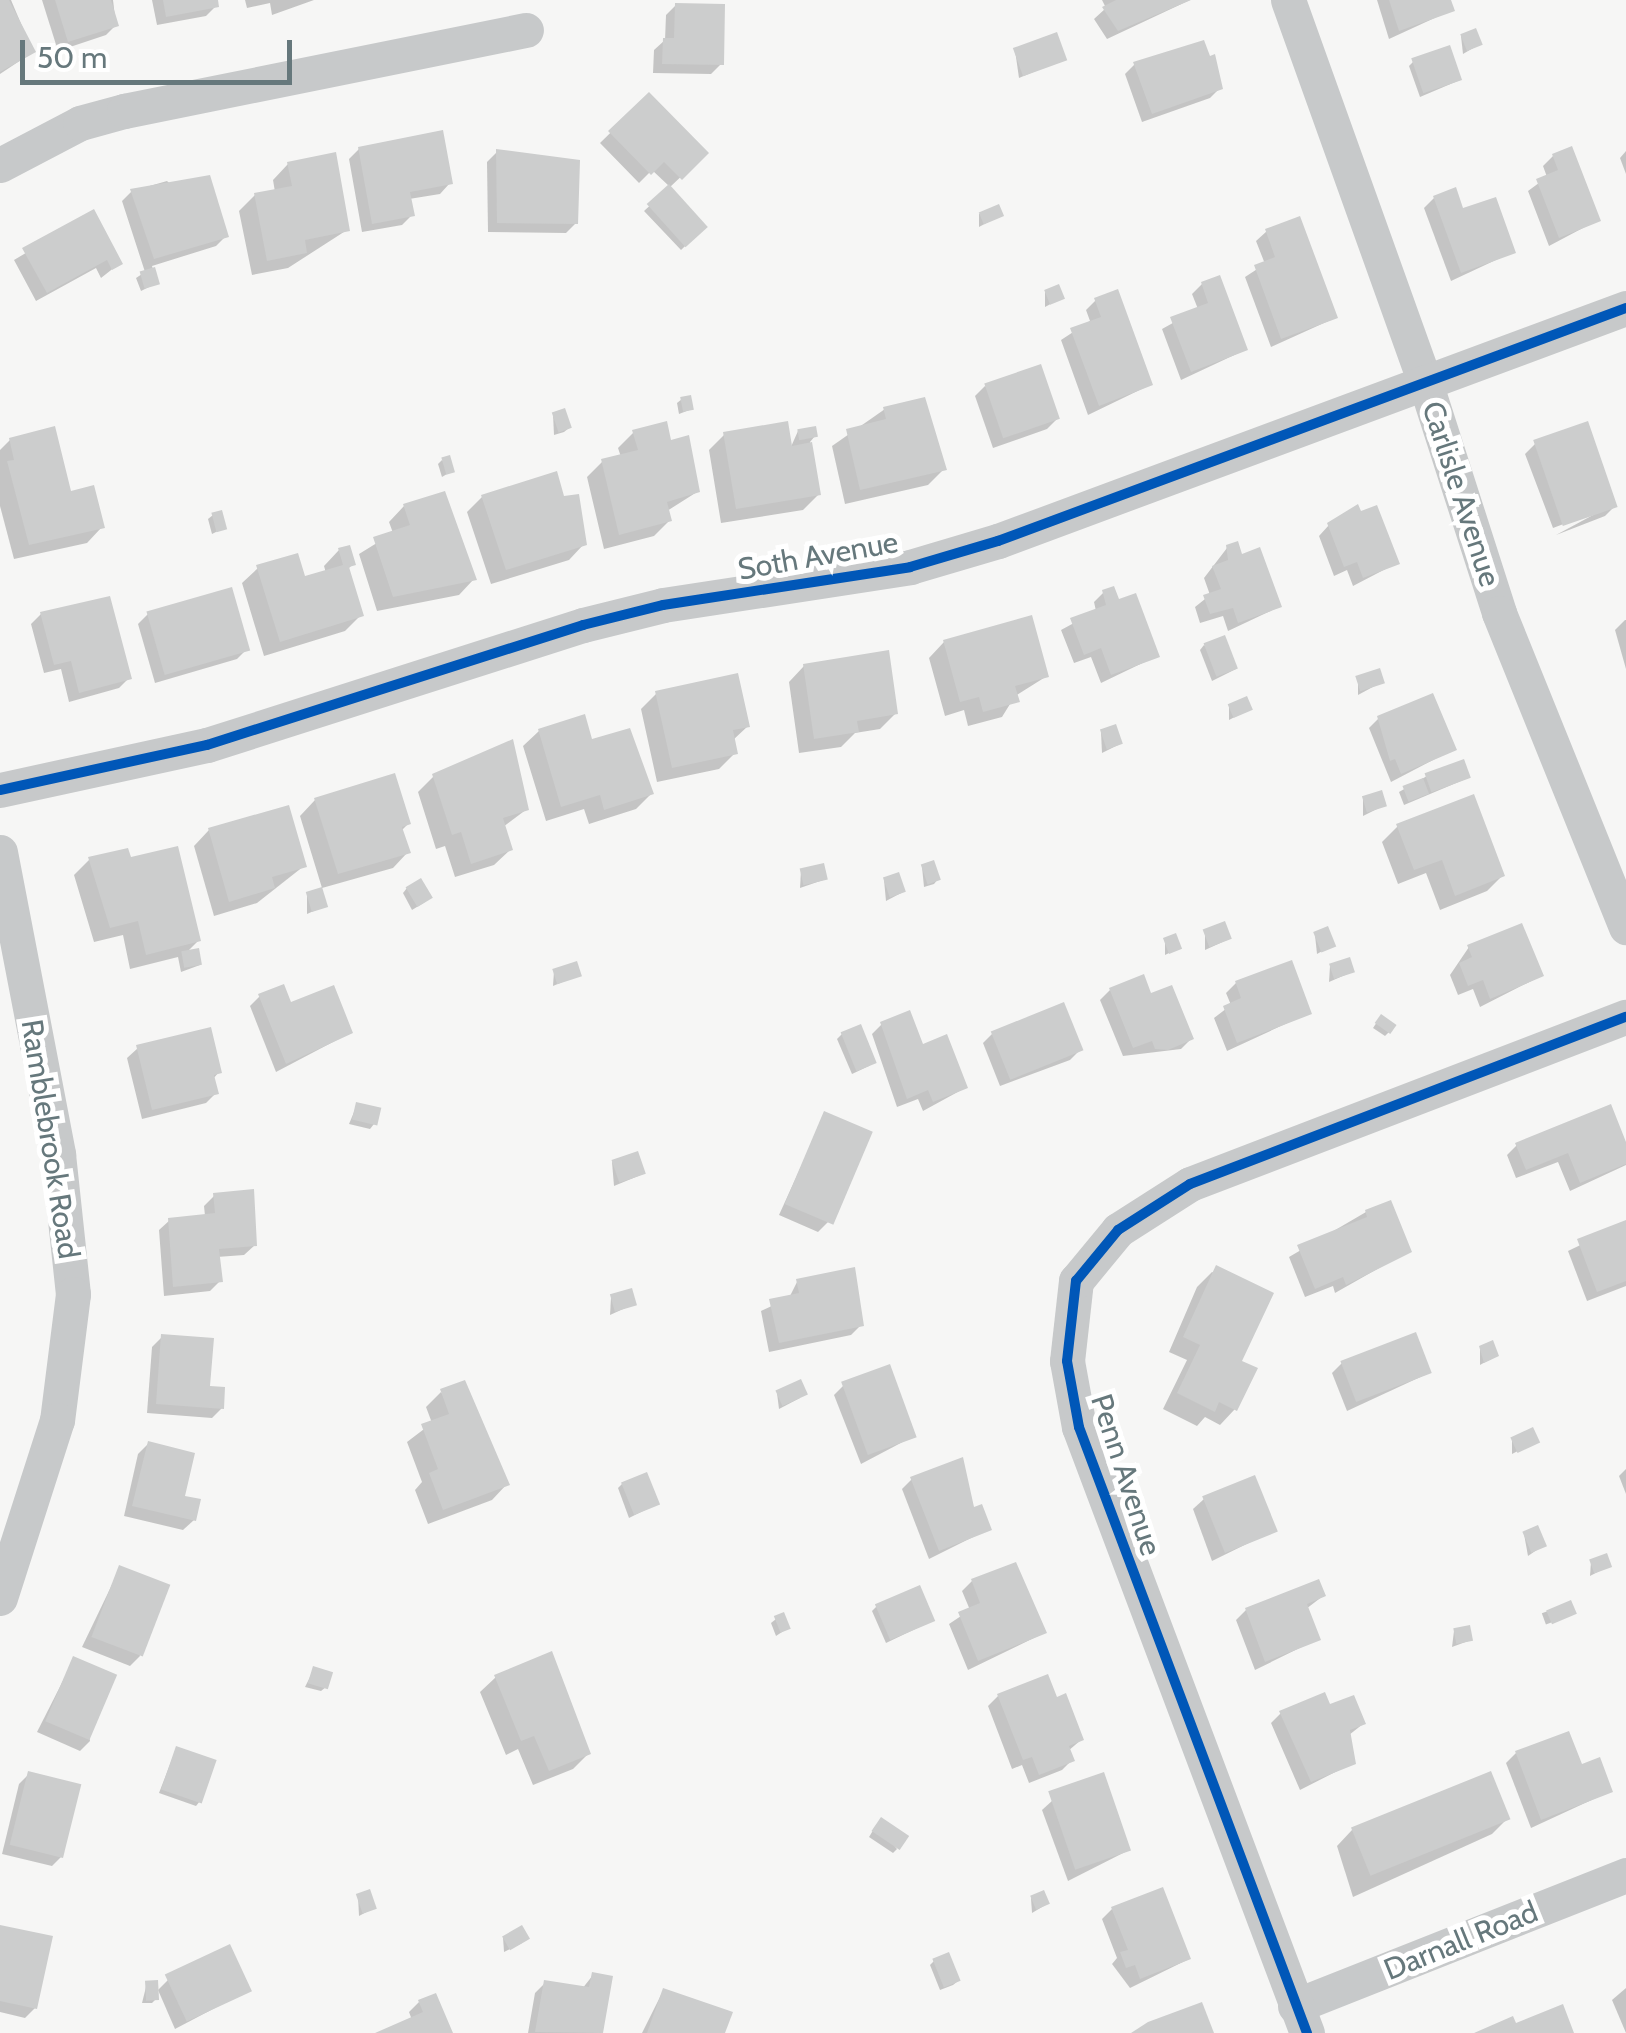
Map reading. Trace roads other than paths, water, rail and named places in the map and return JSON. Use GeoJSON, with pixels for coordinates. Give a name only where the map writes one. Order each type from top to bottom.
{"type":"FeatureCollection","features":[{"type":"Feature","properties":{"kind":"street","name":"Carlisle Avenue"},"geometry":{"type":"LineString","coordinates":[[1288,0],[1425,382],[1499,613],[1626,927]]}},
{"type":"Feature","properties":{"kind":"street"},"geometry":{"type":"LineString","coordinates":[[0,165],[80,124],[124,111],[526,30]]}},
{"type":"Feature","properties":{"kind":"street","name":"Soth Avenue"},"geometry":{"type":"LineString","coordinates":[[0,790],[207,745],[664,605],[910,566],[998,540],[1626,308]]}},
{"type":"Feature","properties":{"kind":"street","name":"Ramblebrook Road"},"geometry":{"type":"LineString","coordinates":[[0,852],[58,1154],[72,1294],[57,1420],[0,1598]]}},
{"type":"Feature","properties":{"kind":"street","name":"Penn Avenue"},"geometry":{"type":"LineString","coordinates":[[1301,2020],[1079,1427],[1067,1361],[1076,1281],[1118,1230],[1190,1184],[1626,1017]]}},
{"type":"Feature","properties":{"kind":"street","name":"Darnall Road"},"geometry":{"type":"LineString","coordinates":[[1301,2020],[1626,1875]]}}]}
